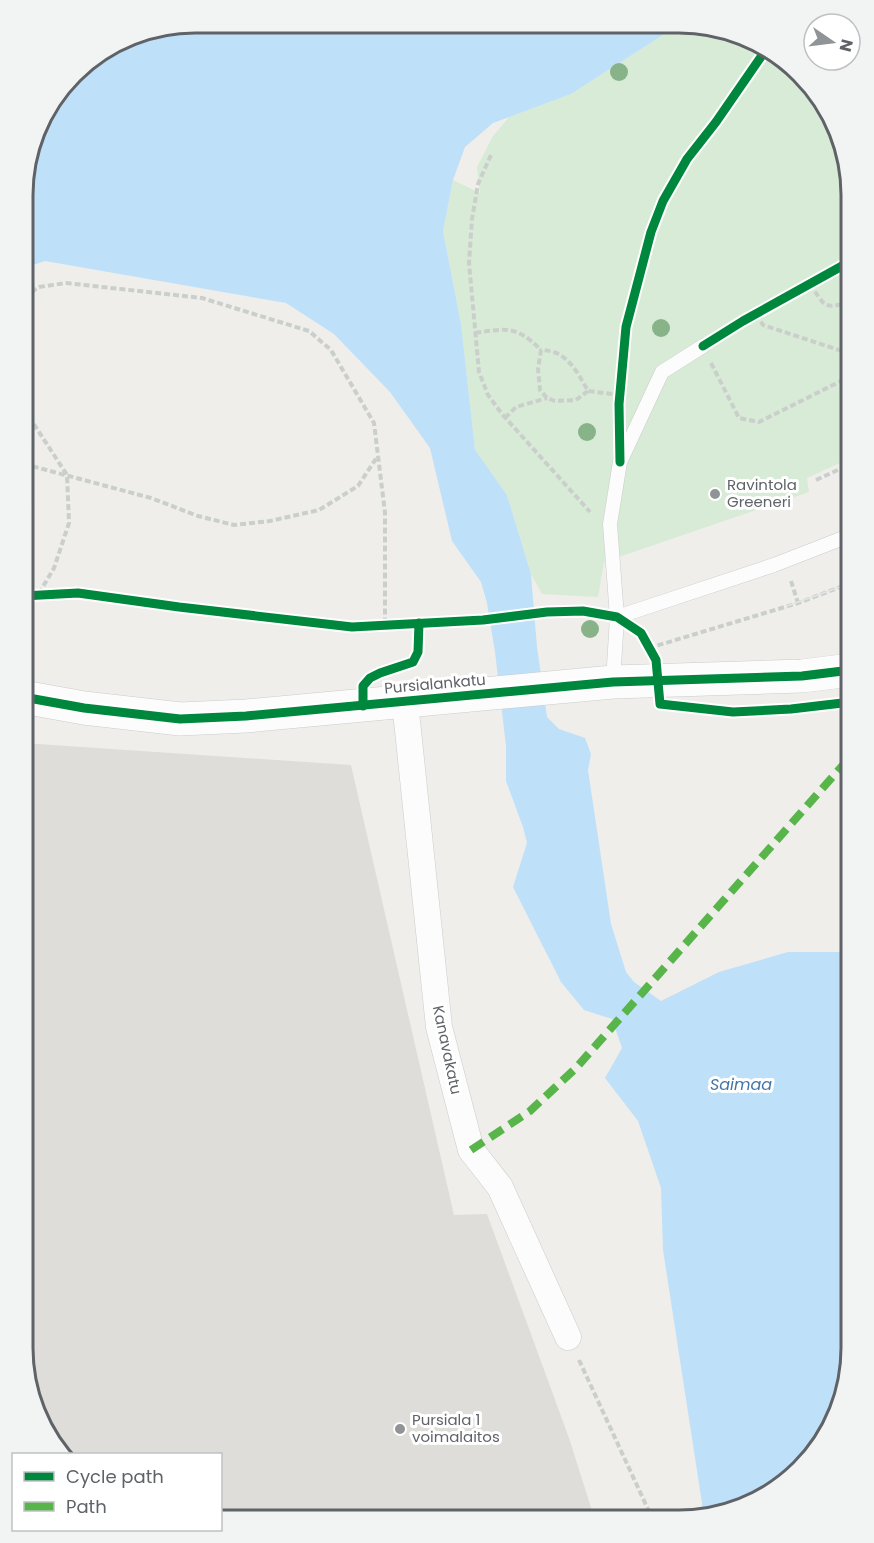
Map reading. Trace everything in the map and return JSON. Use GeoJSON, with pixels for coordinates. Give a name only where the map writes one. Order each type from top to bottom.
{"type":"FeatureCollection","features":[{"type":"Feature","properties":{"kind":"street","name":"Pursialankatu"},"geometry":{"type":"LineString","coordinates":[[33,699],[84,708],[180,719],[246,716],[613,682],[802,676],[841,671]]}},
{"type":"Feature","properties":{"kind":"street","name":"Kanavakatu"},"geometry":{"type":"LineString","coordinates":[[405,702],[441,1038],[471,1150],[500,1188],[568,1337]]}},
{"type":"Feature","properties":{"kind":"lane"},"geometry":{"type":"LineString","coordinates":[[613,682],[617,617],[610,525],[620,462],[662,372],[703,346]]}},
{"type":"Feature","properties":{"kind":"lane"},"geometry":{"type":"LineString","coordinates":[[617,617],[774,565],[841,539]]}},
{"type":"Feature","properties":{"kind":"path"},"geometry":{"type":"LineString","coordinates":[[491,155],[478,183],[472,219],[469,263],[479,372],[488,395],[505,418],[598,520],[610,525]]}},
{"type":"Feature","properties":{"kind":"path"},"geometry":{"type":"LineString","coordinates":[[820,278],[806,286],[824,304],[832,308],[841,305]]}},
{"type":"Feature","properties":{"kind":"path"},"geometry":{"type":"LineString","coordinates":[[33,292],[39,288],[66,283],[202,298],[309,331],[331,350],[374,423],[385,513],[385,625]]}},
{"type":"Feature","properties":{"kind":"path"},"geometry":{"type":"LineString","coordinates":[[757,313],[763,325],[841,351]]}},
{"type":"Feature","properties":{"kind":"path"},"geometry":{"type":"LineString","coordinates":[[475,333],[497,330],[514,331],[526,335],[541,350],[557,352],[564,357],[574,367],[588,391],[619,399],[621,384]]}},
{"type":"Feature","properties":{"kind":"path"},"geometry":{"type":"LineString","coordinates":[[703,346],[739,418],[759,422],[841,381]]}},
{"type":"Feature","properties":{"kind":"path"},"geometry":{"type":"LineString","coordinates":[[541,350],[538,369],[540,390],[547,398],[555,401],[576,400],[588,391]]}},
{"type":"Feature","properties":{"kind":"path"},"geometry":{"type":"LineString","coordinates":[[505,418],[516,407],[547,398]]}},
{"type":"Feature","properties":{"kind":"path"},"geometry":{"type":"LineString","coordinates":[[33,422],[68,475],[69,523],[54,568],[39,595]]}},
{"type":"Feature","properties":{"kind":"path"},"geometry":{"type":"LineString","coordinates":[[33,466],[151,498],[198,516],[234,525],[270,521],[318,510],[358,486],[378,456]]}},
{"type":"Feature","properties":{"kind":"path"},"geometry":{"type":"LineString","coordinates":[[816,480],[841,469]]}},
{"type":"Feature","properties":{"kind":"path"},"geometry":{"type":"LineString","coordinates":[[649,648],[788,606],[841,587]]}},
{"type":"Feature","properties":{"kind":"path"},"geometry":{"type":"LineString","coordinates":[[617,617],[641,633],[656,660],[658,682]]}},
{"type":"Feature","properties":{"kind":"path"},"geometry":{"type":"LineString","coordinates":[[374,626],[396,624]]}},
{"type":"Feature","properties":{"kind":"path"},"geometry":{"type":"LineString","coordinates":[[568,1337],[648,1510]]}},
{"type":"Feature","properties":{"kind":"shaded area"},"geometry":{"type":"Polygon","coordinates":[[[33,744],[351,765],[454,1215],[487,1214],[569,1438],[592,1510],[222,1510],[222,1453],[71,1453],[50,1420],[34,1369],[33,744]]]}},
{"type":"Feature","properties":{"kind":"green space"},"geometry":{"type":"Polygon","coordinates":[[[666,33],[711,36],[751,50],[769,60],[801,88],[824,123],[840,174],[841,463],[807,478],[809,492],[604,562],[598,597],[542,594],[531,574],[507,495],[475,451],[461,324],[443,231],[453,180],[480,193],[477,167],[493,136],[509,117],[571,94],[666,33]]]}},
{"type":"Feature","properties":{"kind":"water","name":"Saimaa"},"geometry":{"type":"Polygon","coordinates":[[[184,33],[666,33],[571,94],[493,123],[465,147],[453,180],[443,231],[461,324],[475,450],[507,495],[531,574],[537,647],[547,717],[559,729],[585,738],[591,754],[588,770],[611,924],[626,972],[634,982],[661,1001],[719,972],[788,952],[841,952],[840,1369],[829,1410],[808,1447],[794,1463],[769,1483],[731,1501],[703,1508],[663,1250],[661,1188],[638,1121],[605,1078],[622,1048],[612,1019],[584,1010],[561,982],[513,887],[527,843],[506,781],[506,746],[487,603],[481,582],[452,541],[430,448],[390,392],[334,334],[286,303],[45,261],[33,265],[34,174],[45,133],[66,96],[80,80],[105,60],[133,45],[163,36],[184,33]]]}},
{"type":"Feature","properties":{"kind":"tram line"},"geometry":{"type":"LineString","coordinates":[[787,606],[841,587]]}},
{"type":"Feature","properties":{"kind":"marked path"},"geometry":{"type":"LineString","coordinates":[[471,1150],[530,1111],[576,1068],[841,767]]}},
{"type":"Feature","properties":{"kind":"cycle path"},"geometry":{"type":"LineString","coordinates":[[620,462],[619,404],[626,327],[651,232],[663,201],[687,159],[762,56]]}},
{"type":"Feature","properties":{"kind":"cycle path"},"geometry":{"type":"LineString","coordinates":[[703,346],[841,267]]}},
{"type":"Feature","properties":{"kind":"cycle path"},"geometry":{"type":"LineString","coordinates":[[33,595],[78,593],[352,627],[483,620],[547,612],[583,611],[617,617],[641,633],[656,660],[660,704],[733,712],[841,703]]}},
{"type":"Feature","properties":{"kind":"cycle path"},"geometry":{"type":"LineString","coordinates":[[363,706],[363,686],[370,678],[413,662],[418,652],[419,623]]}},
{"type":"Feature","properties":{"kind":"cycle path"},"geometry":{"type":"LineString","coordinates":[[33,699],[84,708],[180,719],[246,716],[613,682],[802,676],[841,671]]}},
{"type":"Feature","properties":{"kind":"place","name":"Ravintola Greeneri"},"geometry":{"type":"Point","coordinates":[715,494]}},
{"type":"Feature","properties":{"kind":"place","name":"Pursiala 1 voimalaitos"},"geometry":{"type":"Point","coordinates":[400,1429]}}]}
